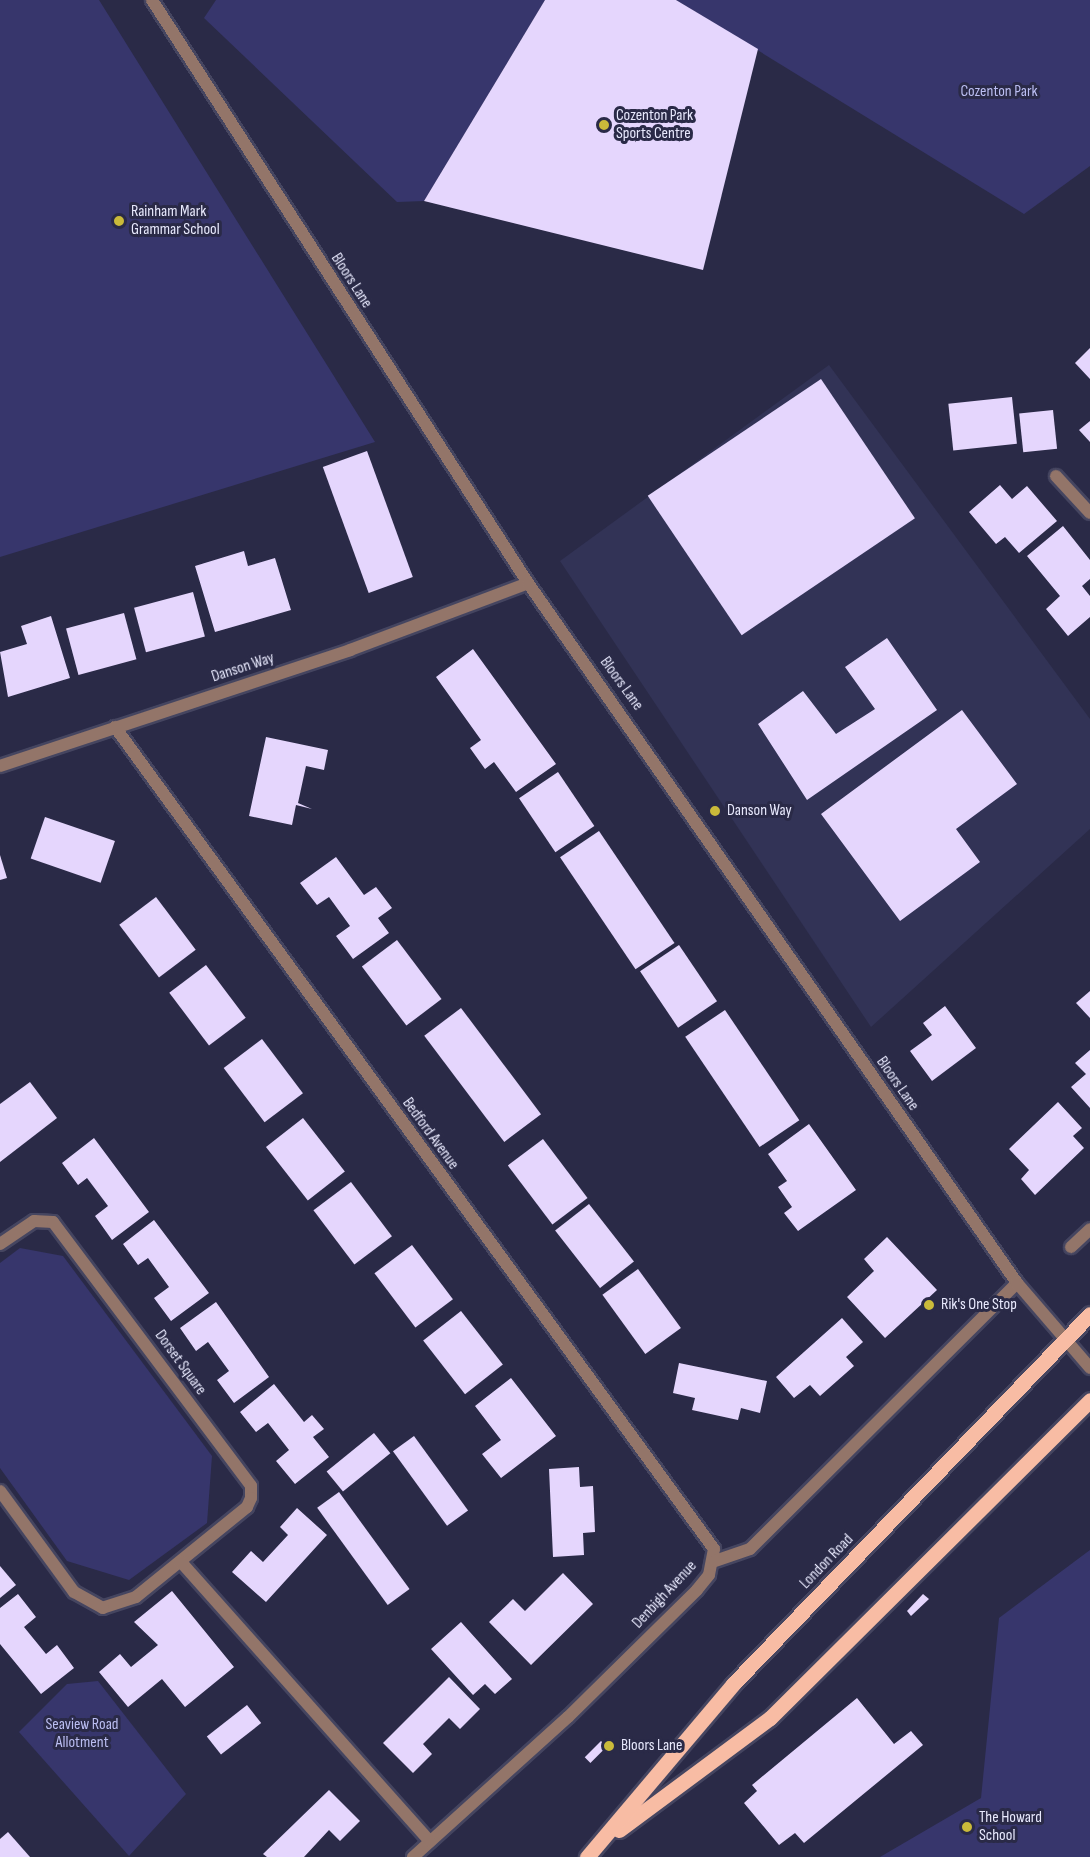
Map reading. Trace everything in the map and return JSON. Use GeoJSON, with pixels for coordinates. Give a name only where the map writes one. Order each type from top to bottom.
{"type":"FeatureCollection","features":[{"type":"Feature","properties":{"kind":"main road","name":"London Road"},"geometry":{"type":"LineString","coordinates":[[587,1857],[733,1684],[1090,1314]]}},
{"type":"Feature","properties":{"kind":"main road","name":"London Road"},"geometry":{"type":"LineString","coordinates":[[600,1844],[770,1718],[1090,1400]]}},
{"type":"Feature","properties":{"kind":"street","name":"Bloors Lane"},"geometry":{"type":"LineString","coordinates":[[152,0],[528,583],[1017,1283],[1090,1368]]}},
{"type":"Feature","properties":{"kind":"street"},"geometry":{"type":"LineString","coordinates":[[1056,476],[1090,513]]}},
{"type":"Feature","properties":{"kind":"street","name":"Danson Way"},"geometry":{"type":"LineString","coordinates":[[0,766],[350,650],[488,602],[528,583]]}},
{"type":"Feature","properties":{"kind":"street","name":"Bedford Avenue"},"geometry":{"type":"LineString","coordinates":[[115,727],[708,1537],[715,1561]]}},
{"type":"Feature","properties":{"kind":"street","name":"Dorset Square"},"geometry":{"type":"LineString","coordinates":[[0,1244],[34,1221],[53,1222],[251,1486],[247,1507],[181,1562],[118,1606],[92,1606],[74,1592],[0,1491]]}},
{"type":"Feature","properties":{"kind":"street"},"geometry":{"type":"LineString","coordinates":[[1071,1247],[1090,1229]]}},
{"type":"Feature","properties":{"kind":"street","name":"Denbigh Avenue"},"geometry":{"type":"LineString","coordinates":[[413,1857],[679,1608],[710,1575],[715,1561],[750,1549],[1017,1283]]}},
{"type":"Feature","properties":{"kind":"street"},"geometry":{"type":"LineString","coordinates":[[181,1562],[430,1841]]}},
{"type":"Feature","properties":{"kind":"shaded area"},"geometry":{"type":"Polygon","coordinates":[[[829,365],[1090,719],[1090,829],[871,1027],[560,561],[829,365]]]}},
{"type":"Feature","properties":{"kind":"green space","name":"Rainham Mark Grammar School"},"geometry":{"type":"Polygon","coordinates":[[[0,0],[99,0],[375,442],[0,557],[0,0]]]}},
{"type":"Feature","properties":{"kind":"green space"},"geometry":{"type":"Polygon","coordinates":[[[216,0],[545,0],[424,201],[397,202],[204,18],[216,0]]]}},
{"type":"Feature","properties":{"kind":"green space","name":"Cozenton Park"},"geometry":{"type":"Polygon","coordinates":[[[676,0],[1090,0],[1090,166],[1024,214],[676,0]]]}},
{"type":"Feature","properties":{"kind":"green space"},"geometry":{"type":"Polygon","coordinates":[[[20,1248],[63,1256],[212,1456],[207,1523],[129,1580],[67,1561],[0,1468],[0,1263],[20,1248]]]}},
{"type":"Feature","properties":{"kind":"green space"},"geometry":{"type":"Polygon","coordinates":[[[1090,1550],[1090,1857],[880,1857],[981,1798],[999,1618],[1090,1550]]]}},
{"type":"Feature","properties":{"kind":"green space","name":"Seaview Road Allotment"},"geometry":{"type":"Polygon","coordinates":[[[98,1681],[186,1794],[129,1856],[19,1732],[67,1684],[98,1681]]]}},
{"type":"Feature","properties":{"kind":"building","name":"Cozenton Park Sports Centre"},"geometry":{"type":"Polygon","coordinates":[[[545,0],[676,0],[758,49],[703,270],[424,201],[545,0]]]}},
{"type":"Feature","properties":{"kind":"building"},"geometry":{"type":"Polygon","coordinates":[[[1090,348],[1090,379],[1075,363],[1090,348]]]}},
{"type":"Feature","properties":{"kind":"building"},"geometry":{"type":"Polygon","coordinates":[[[821,379],[915,518],[742,635],[648,496],[821,379]]]}},
{"type":"Feature","properties":{"kind":"building"},"geometry":{"type":"Polygon","coordinates":[[[1012,397],[1017,444],[953,450],[948,404],[1012,397]]]}},
{"type":"Feature","properties":{"kind":"building"},"geometry":{"type":"Polygon","coordinates":[[[1053,410],[1057,449],[1023,452],[1019,414],[1053,410]]]}},
{"type":"Feature","properties":{"kind":"building"},"geometry":{"type":"Polygon","coordinates":[[[1090,421],[1090,442],[1079,430],[1090,421]]]}},
{"type":"Feature","properties":{"kind":"building"},"geometry":{"type":"Polygon","coordinates":[[[367,451],[413,577],[369,593],[323,467],[367,451]]]}},
{"type":"Feature","properties":{"kind":"building"},"geometry":{"type":"Polygon","coordinates":[[[1000,485],[1012,499],[1027,486],[1057,521],[1019,553],[1005,537],[996,544],[969,512],[1000,485]]]}},
{"type":"Feature","properties":{"kind":"building"},"geometry":{"type":"Polygon","coordinates":[[[1063,526],[1090,560],[1090,579],[1082,586],[1090,596],[1090,617],[1068,636],[1046,609],[1060,596],[1027,556],[1063,526]]]}},
{"type":"Feature","properties":{"kind":"building"},"geometry":{"type":"Polygon","coordinates":[[[244,551],[248,566],[275,558],[291,610],[215,632],[195,566],[244,551]]]}},
{"type":"Feature","properties":{"kind":"building"},"geometry":{"type":"Polygon","coordinates":[[[193,592],[205,636],[146,652],[134,608],[193,592]]]}},
{"type":"Feature","properties":{"kind":"building"},"geometry":{"type":"Polygon","coordinates":[[[124,613],[136,659],[78,675],[66,629],[124,613]]]}},
{"type":"Feature","properties":{"kind":"building"},"geometry":{"type":"Polygon","coordinates":[[[51,616],[70,678],[8,697],[0,652],[27,644],[21,626],[51,616]]]}},
{"type":"Feature","properties":{"kind":"building"},"geometry":{"type":"Polygon","coordinates":[[[887,638],[937,710],[807,800],[758,724],[803,691],[836,734],[875,709],[845,667],[887,638]]]}},
{"type":"Feature","properties":{"kind":"building"},"geometry":{"type":"Polygon","coordinates":[[[473,649],[556,764],[516,792],[494,762],[485,769],[470,748],[481,740],[436,677],[473,649]]]}},
{"type":"Feature","properties":{"kind":"building"},"geometry":{"type":"Polygon","coordinates":[[[962,710],[1017,784],[956,829],[980,862],[900,921],[821,814],[962,710]]]}},
{"type":"Feature","properties":{"kind":"building"},"geometry":{"type":"Polygon","coordinates":[[[266,737],[328,750],[324,770],[306,766],[298,803],[312,809],[296,805],[292,825],[249,816],[266,737]]]}},
{"type":"Feature","properties":{"kind":"building"},"geometry":{"type":"Polygon","coordinates":[[[558,772],[594,826],[555,852],[519,798],[558,772]]]}},
{"type":"Feature","properties":{"kind":"building"},"geometry":{"type":"Polygon","coordinates":[[[45,817],[115,841],[101,883],[31,859],[45,817]]]}},
{"type":"Feature","properties":{"kind":"building"},"geometry":{"type":"Polygon","coordinates":[[[599,831],[674,943],[636,969],[560,857],[599,831]]]}},
{"type":"Feature","properties":{"kind":"building"},"geometry":{"type":"Polygon","coordinates":[[[0,855],[7,878],[0,880],[0,855]]]}},
{"type":"Feature","properties":{"kind":"building"},"geometry":{"type":"Polygon","coordinates":[[[336,857],[364,895],[376,887],[392,908],[378,918],[389,933],[353,959],[336,936],[350,926],[329,897],[317,905],[300,883],[336,857]]]}},
{"type":"Feature","properties":{"kind":"building"},"geometry":{"type":"Polygon","coordinates":[[[156,897],[196,950],[159,977],[119,925],[156,897]]]}},
{"type":"Feature","properties":{"kind":"building"},"geometry":{"type":"Polygon","coordinates":[[[397,940],[442,999],[406,1026],[362,966],[397,940]]]}},
{"type":"Feature","properties":{"kind":"building"},"geometry":{"type":"Polygon","coordinates":[[[679,945],[717,1001],[678,1028],[640,971],[679,945]]]}},
{"type":"Feature","properties":{"kind":"building"},"geometry":{"type":"Polygon","coordinates":[[[206,965],[246,1018],[209,1045],[169,993],[206,965]]]}},
{"type":"Feature","properties":{"kind":"building"},"geometry":{"type":"Polygon","coordinates":[[[1090,991],[1090,1018],[1076,1003],[1090,991]]]}},
{"type":"Feature","properties":{"kind":"building"},"geometry":{"type":"Polygon","coordinates":[[[945,1006],[976,1048],[932,1081],[910,1051],[932,1035],[923,1023],[945,1006]]]}},
{"type":"Feature","properties":{"kind":"building"},"geometry":{"type":"Polygon","coordinates":[[[461,1008],[541,1114],[504,1142],[424,1036],[461,1008]]]}},
{"type":"Feature","properties":{"kind":"building"},"geometry":{"type":"Polygon","coordinates":[[[725,1010],[799,1120],[760,1147],[685,1037],[725,1010]]]}},
{"type":"Feature","properties":{"kind":"building"},"geometry":{"type":"Polygon","coordinates":[[[262,1039],[303,1093],[265,1122],[224,1068],[262,1039]]]}},
{"type":"Feature","properties":{"kind":"building"},"geometry":{"type":"Polygon","coordinates":[[[1090,1050],[1090,1108],[1071,1087],[1086,1074],[1075,1063],[1090,1050]]]}},
{"type":"Feature","properties":{"kind":"building"},"geometry":{"type":"Polygon","coordinates":[[[30,1082],[57,1118],[0,1162],[0,1104],[30,1082]]]}},
{"type":"Feature","properties":{"kind":"building"},"geometry":{"type":"Polygon","coordinates":[[[1058,1102],[1082,1128],[1073,1136],[1084,1148],[1035,1195],[1021,1179],[1029,1170],[1009,1149],[1058,1102]]]}},
{"type":"Feature","properties":{"kind":"building"},"geometry":{"type":"Polygon","coordinates":[[[303,1118],[345,1172],[308,1201],[266,1147],[303,1118]]]}},
{"type":"Feature","properties":{"kind":"building"},"geometry":{"type":"Polygon","coordinates":[[[809,1124],[856,1190],[798,1231],[784,1213],[792,1207],[778,1187],[787,1181],[768,1154],[809,1124]]]}},
{"type":"Feature","properties":{"kind":"building"},"geometry":{"type":"Polygon","coordinates":[[[94,1138],[149,1212],[112,1240],[95,1216],[108,1206],[87,1178],[78,1185],[62,1163],[94,1138]]]}},
{"type":"Feature","properties":{"kind":"building"},"geometry":{"type":"Polygon","coordinates":[[[543,1139],[588,1198],[552,1225],[508,1165],[543,1139]]]}},
{"type":"Feature","properties":{"kind":"building"},"geometry":{"type":"Polygon","coordinates":[[[351,1182],[392,1236],[354,1265],[313,1210],[351,1182]]]}},
{"type":"Feature","properties":{"kind":"building"},"geometry":{"type":"Polygon","coordinates":[[[589,1204],[634,1262],[600,1288],[555,1230],[589,1204]]]}},
{"type":"Feature","properties":{"kind":"building"},"geometry":{"type":"Polygon","coordinates":[[[154,1220],[209,1293],[171,1321],[154,1298],[169,1287],[148,1258],[138,1265],[123,1244],[154,1220]]]}},
{"type":"Feature","properties":{"kind":"building"},"geometry":{"type":"Polygon","coordinates":[[[887,1237],[937,1290],[885,1338],[847,1297],[874,1271],[864,1259],[887,1237]]]}},
{"type":"Feature","properties":{"kind":"building"},"geometry":{"type":"Polygon","coordinates":[[[412,1245],[453,1299],[415,1328],[374,1273],[412,1245]]]}},
{"type":"Feature","properties":{"kind":"building"},"geometry":{"type":"Polygon","coordinates":[[[638,1269],[681,1328],[645,1354],[602,1295],[638,1269]]]}},
{"type":"Feature","properties":{"kind":"building"},"geometry":{"type":"Polygon","coordinates":[[[216,1302],[269,1377],[234,1403],[217,1380],[229,1371],[208,1342],[196,1351],[180,1328],[216,1302]]]}},
{"type":"Feature","properties":{"kind":"building"},"geometry":{"type":"Polygon","coordinates":[[[461,1311],[503,1365],[465,1394],[423,1341],[461,1311]]]}},
{"type":"Feature","properties":{"kind":"building"},"geometry":{"type":"Polygon","coordinates":[[[842,1318],[863,1342],[846,1357],[854,1366],[820,1396],[810,1385],[794,1398],[776,1377],[842,1318]]]}},
{"type":"Feature","properties":{"kind":"building"},"geometry":{"type":"Polygon","coordinates":[[[679,1363],[767,1381],[760,1413],[741,1408],[738,1420],[692,1410],[695,1398],[673,1393],[679,1363]]]}},
{"type":"Feature","properties":{"kind":"building"},"geometry":{"type":"Polygon","coordinates":[[[511,1378],[556,1436],[501,1478],[482,1454],[501,1440],[475,1406],[511,1378]]]}},
{"type":"Feature","properties":{"kind":"building"},"geometry":{"type":"Polygon","coordinates":[[[274,1384],[304,1422],[312,1415],[324,1429],[313,1437],[329,1457],[295,1484],[276,1461],[289,1450],[268,1423],[256,1432],[240,1412],[274,1384]]]}},
{"type":"Feature","properties":{"kind":"building"},"geometry":{"type":"Polygon","coordinates":[[[374,1433],[390,1453],[343,1492],[327,1471],[374,1433]]]}},
{"type":"Feature","properties":{"kind":"building"},"geometry":{"type":"Polygon","coordinates":[[[414,1436],[468,1510],[447,1526],[393,1451],[414,1436]]]}},
{"type":"Feature","properties":{"kind":"building"},"geometry":{"type":"Polygon","coordinates":[[[579,1467],[580,1487],[593,1486],[595,1532],[583,1533],[584,1555],[553,1557],[549,1469],[579,1467]]]}},
{"type":"Feature","properties":{"kind":"building"},"geometry":{"type":"Polygon","coordinates":[[[339,1492],[410,1589],[388,1605],[317,1508],[339,1492]]]}},
{"type":"Feature","properties":{"kind":"building"},"geometry":{"type":"Polygon","coordinates":[[[297,1508],[327,1535],[266,1602],[232,1572],[251,1551],[263,1562],[288,1535],[280,1527],[297,1508]]]}},
{"type":"Feature","properties":{"kind":"building"},"geometry":{"type":"Polygon","coordinates":[[[0,1566],[16,1585],[0,1598],[0,1566]]]}},
{"type":"Feature","properties":{"kind":"building"},"geometry":{"type":"Polygon","coordinates":[[[563,1573],[593,1604],[531,1665],[489,1622],[513,1599],[525,1611],[563,1573]]]}},
{"type":"Feature","properties":{"kind":"building"},"geometry":{"type":"Polygon","coordinates":[[[172,1591],[234,1667],[185,1707],[162,1679],[128,1707],[99,1672],[120,1654],[131,1667],[158,1645],[134,1622],[172,1591]]]}},
{"type":"Feature","properties":{"kind":"building"},"geometry":{"type":"Polygon","coordinates":[[[18,1594],[36,1617],[24,1627],[46,1654],[57,1645],[74,1668],[41,1694],[0,1644],[0,1608],[18,1594]]]}},
{"type":"Feature","properties":{"kind":"building"},"geometry":{"type":"Polygon","coordinates":[[[923,1594],[929,1599],[911,1616],[907,1611],[923,1594]]]}},
{"type":"Feature","properties":{"kind":"building"},"geometry":{"type":"Polygon","coordinates":[[[461,1622],[512,1679],[495,1694],[485,1684],[473,1695],[431,1649],[461,1622]]]}},
{"type":"Feature","properties":{"kind":"building"},"geometry":{"type":"Polygon","coordinates":[[[449,1677],[480,1709],[460,1729],[449,1718],[423,1744],[432,1754],[413,1773],[383,1743],[449,1677]]]}},
{"type":"Feature","properties":{"kind":"building"},"geometry":{"type":"Polygon","coordinates":[[[857,1698],[894,1744],[911,1731],[923,1745],[804,1843],[795,1833],[779,1845],[744,1803],[757,1791],[752,1785],[857,1698]]]}},
{"type":"Feature","properties":{"kind":"building"},"geometry":{"type":"Polygon","coordinates":[[[247,1705],[261,1723],[221,1755],[207,1736],[247,1705]]]}},
{"type":"Feature","properties":{"kind":"building"},"geometry":{"type":"Polygon","coordinates":[[[601,1741],[607,1747],[590,1763],[585,1757],[601,1741]]]}},
{"type":"Feature","properties":{"kind":"building"},"geometry":{"type":"Polygon","coordinates":[[[329,1790],[360,1821],[340,1841],[329,1830],[304,1857],[267,1857],[263,1854],[329,1790]]]}},
{"type":"Feature","properties":{"kind":"building"},"geometry":{"type":"Polygon","coordinates":[[[8,1832],[30,1857],[0,1857],[0,1839],[8,1832]]]}},
{"type":"Feature","properties":{"kind":"place","name":"Cozenton Park Sports Centre"},"geometry":{"type":"Point","coordinates":[604,125]}},
{"type":"Feature","properties":{"kind":"place","name":"Rainham Mark Grammar School"},"geometry":{"type":"Point","coordinates":[119,221]}},
{"type":"Feature","properties":{"kind":"place","name":"Danson Way"},"geometry":{"type":"Point","coordinates":[715,811]}},
{"type":"Feature","properties":{"kind":"place","name":"Rik's One Stop"},"geometry":{"type":"Point","coordinates":[929,1305]}},
{"type":"Feature","properties":{"kind":"place","name":"Bloors Lane"},"geometry":{"type":"Point","coordinates":[609,1746]}},
{"type":"Feature","properties":{"kind":"place","name":"The Howard School"},"geometry":{"type":"Point","coordinates":[967,1827]}}]}
